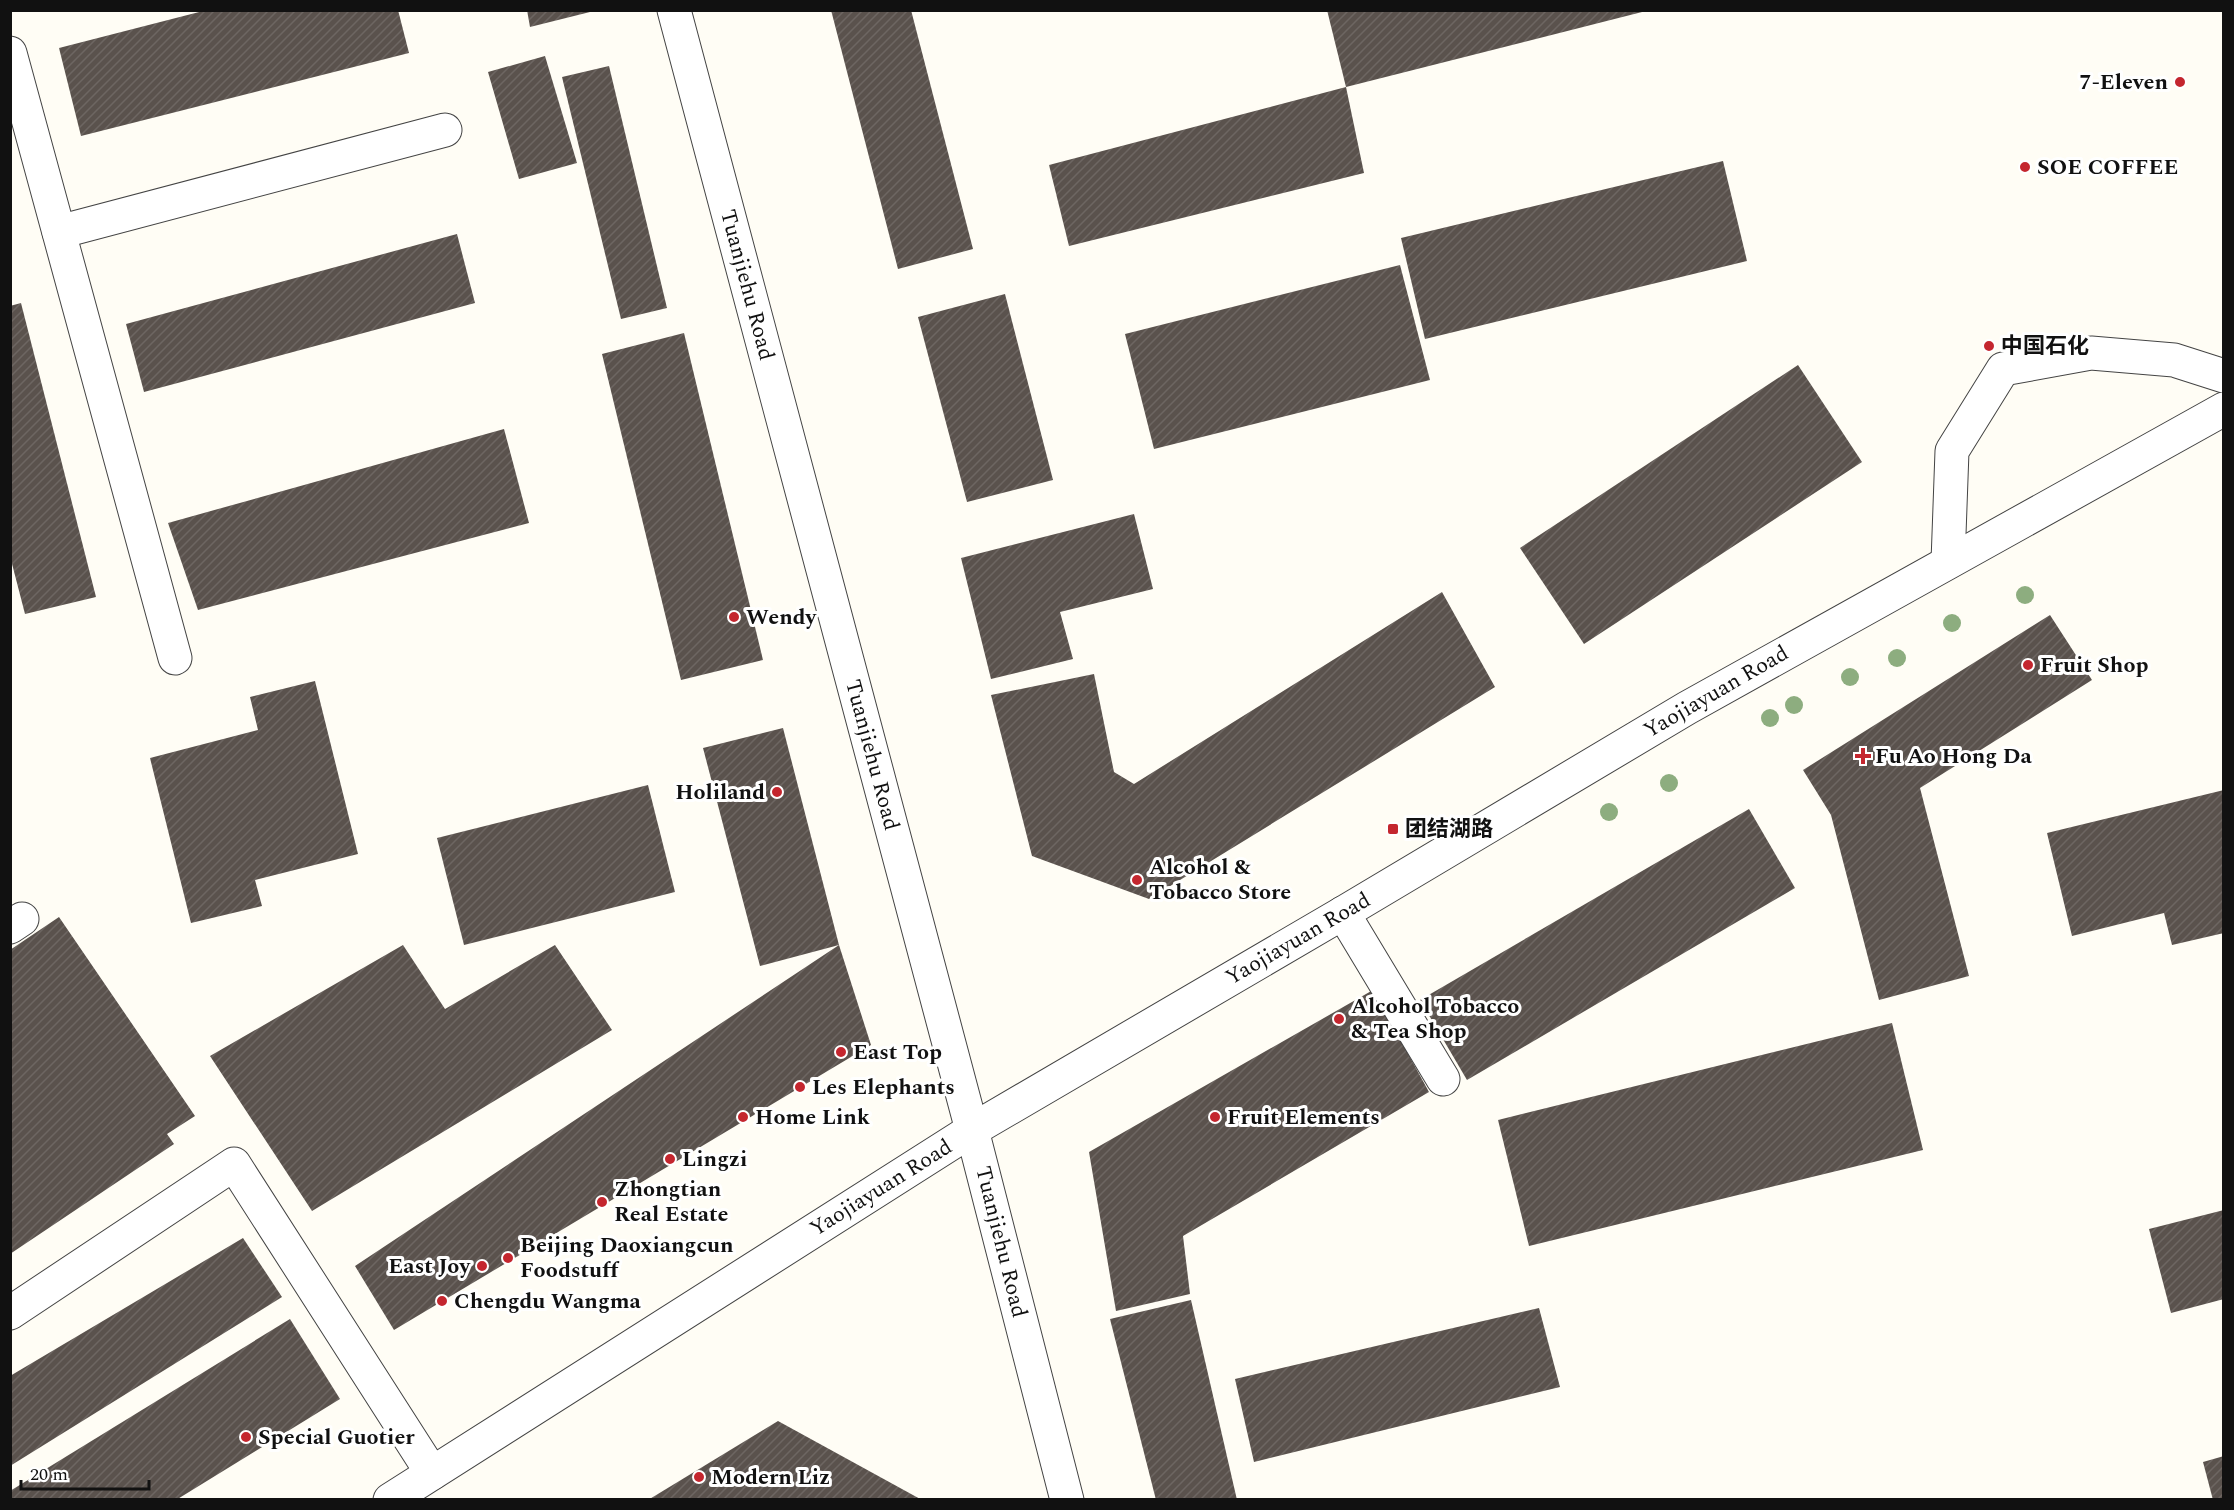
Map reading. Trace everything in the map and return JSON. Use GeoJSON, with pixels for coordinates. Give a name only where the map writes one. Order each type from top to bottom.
{"type":"FeatureCollection","features":[{"type":"Feature","properties":{"kind":"street","name":"Tuanjiehu Road"},"geometry":{"type":"LineString","coordinates":[[674,10],[972,1130],[1066,1500]]}},
{"type":"Feature","properties":{"kind":"street"},"geometry":{"type":"LineString","coordinates":[[10,53],[175,658]]}},
{"type":"Feature","properties":{"kind":"street"},"geometry":{"type":"LineString","coordinates":[[59,232],[445,130]]}},
{"type":"Feature","properties":{"kind":"street"},"geometry":{"type":"LineString","coordinates":[[1948,562],[1952,451],[2003,369],[2091,353],[2174,360],[2223,376]]}},
{"type":"Feature","properties":{"kind":"street","name":"Yaojiayuan Road"},"geometry":{"type":"LineString","coordinates":[[390,1500],[972,1130],[1687,708],[2223,409]]}},
{"type":"Feature","properties":{"kind":"street"},"geometry":{"type":"LineString","coordinates":[[1343,913],[1443,1079]]}},
{"type":"Feature","properties":{"kind":"street"},"geometry":{"type":"LineString","coordinates":[[10,1313],[234,1164],[432,1473]]}},
{"type":"Feature","properties":{"kind":"building"},"geometry":{"type":"Polygon","coordinates":[[[207,10],[398,10],[409,53],[81,136],[59,48],[207,10]]]}},
{"type":"Feature","properties":{"kind":"building"},"geometry":{"type":"Polygon","coordinates":[[[527,10],[594,10],[594,11],[530,27],[527,10]]]}},
{"type":"Feature","properties":{"kind":"building"},"geometry":{"type":"Polygon","coordinates":[[[831,10],[911,10],[973,249],[898,269],[831,10]]]}},
{"type":"Feature","properties":{"kind":"building"},"geometry":{"type":"Polygon","coordinates":[[[1327,10],[1646,10],[1646,11],[1346,87],[1327,10]]]}},
{"type":"Feature","properties":{"kind":"building"},"geometry":{"type":"Polygon","coordinates":[[[545,56],[577,163],[519,179],[488,72],[545,56]]]}},
{"type":"Feature","properties":{"kind":"building"},"geometry":{"type":"Polygon","coordinates":[[[609,66],[667,308],[621,319],[562,77],[609,66]]]}},
{"type":"Feature","properties":{"kind":"building"},"geometry":{"type":"Polygon","coordinates":[[[1346,87],[1364,173],[1069,246],[1049,165],[1346,87]]]}},
{"type":"Feature","properties":{"kind":"building"},"geometry":{"type":"Polygon","coordinates":[[[1723,161],[1747,261],[1425,339],[1401,238],[1723,161]]]}},
{"type":"Feature","properties":{"kind":"building"},"geometry":{"type":"Polygon","coordinates":[[[457,234],[475,303],[144,392],[126,324],[457,234]]]}},
{"type":"Feature","properties":{"kind":"building"},"geometry":{"type":"Polygon","coordinates":[[[1400,265],[1430,380],[1154,449],[1125,334],[1400,265]]]}},
{"type":"Feature","properties":{"kind":"building"},"geometry":{"type":"Polygon","coordinates":[[[1005,294],[1053,480],[967,502],[918,317],[1005,294]]]}},
{"type":"Feature","properties":{"kind":"building"},"geometry":{"type":"Polygon","coordinates":[[[21,303],[96,597],[25,614],[10,556],[10,306],[21,303]]]}},
{"type":"Feature","properties":{"kind":"building"},"geometry":{"type":"Polygon","coordinates":[[[684,333],[763,660],[681,680],[602,354],[684,333]]]}},
{"type":"Feature","properties":{"kind":"building"},"geometry":{"type":"Polygon","coordinates":[[[1798,365],[1862,462],[1584,644],[1520,548],[1798,365]]]}},
{"type":"Feature","properties":{"kind":"building"},"geometry":{"type":"Polygon","coordinates":[[[504,429],[529,523],[198,610],[168,523],[504,429]]]}},
{"type":"Feature","properties":{"kind":"building"},"geometry":{"type":"Polygon","coordinates":[[[1134,514],[1153,589],[1060,612],[1073,659],[991,679],[961,558],[1134,514]]]}},
{"type":"Feature","properties":{"kind":"building"},"geometry":{"type":"Polygon","coordinates":[[[1442,592],[1495,687],[1149,899],[1032,856],[991,695],[1094,674],[1114,772],[1134,784],[1442,592]]]}},
{"type":"Feature","properties":{"kind":"building"},"geometry":{"type":"Polygon","coordinates":[[[2050,615],[2092,680],[1920,788],[1969,976],[1879,1000],[1831,815],[1803,770],[2050,615]]]}},
{"type":"Feature","properties":{"kind":"building"},"geometry":{"type":"Polygon","coordinates":[[[315,681],[358,854],[255,880],[262,906],[191,923],[150,758],[258,730],[250,697],[315,681]]]}},
{"type":"Feature","properties":{"kind":"building"},"geometry":{"type":"Polygon","coordinates":[[[783,728],[839,945],[760,966],[703,748],[783,728]]]}},
{"type":"Feature","properties":{"kind":"building"},"geometry":{"type":"Polygon","coordinates":[[[648,785],[675,892],[464,945],[437,838],[648,785]]]}},
{"type":"Feature","properties":{"kind":"building"},"geometry":{"type":"Polygon","coordinates":[[[2224,790],[2224,933],[2172,945],[2164,913],[2072,936],[2047,833],[2224,790]]]}},
{"type":"Feature","properties":{"kind":"building"},"geometry":{"type":"Polygon","coordinates":[[[1749,809],[1795,888],[1467,1080],[1420,1000],[1749,809]]]}},
{"type":"Feature","properties":{"kind":"building"},"geometry":{"type":"Polygon","coordinates":[[[59,917],[195,1116],[167,1134],[174,1144],[10,1254],[10,950],[59,917]]]}},
{"type":"Feature","properties":{"kind":"building"},"geometry":{"type":"Polygon","coordinates":[[[403,945],[445,1009],[555,945],[612,1030],[312,1211],[210,1056],[403,945]]]}},
{"type":"Feature","properties":{"kind":"building"},"geometry":{"type":"Polygon","coordinates":[[[839,945],[871,1045],[394,1330],[355,1266],[839,945]]]}},
{"type":"Feature","properties":{"kind":"building"},"geometry":{"type":"Polygon","coordinates":[[[1373,990],[1429,1092],[1183,1236],[1190,1294],[1116,1311],[1089,1152],[1373,990]]]}},
{"type":"Feature","properties":{"kind":"building"},"geometry":{"type":"Polygon","coordinates":[[[1892,1023],[1923,1150],[1529,1246],[1498,1120],[1892,1023]]]}},
{"type":"Feature","properties":{"kind":"building"},"geometry":{"type":"Polygon","coordinates":[[[2224,1210],[2224,1299],[2171,1313],[2149,1229],[2224,1210]]]}},
{"type":"Feature","properties":{"kind":"building"},"geometry":{"type":"Polygon","coordinates":[[[243,1238],[282,1297],[10,1466],[10,1376],[243,1238]]]}},
{"type":"Feature","properties":{"kind":"building"},"geometry":{"type":"Polygon","coordinates":[[[1191,1300],[1237,1500],[1156,1500],[1110,1319],[1191,1300]]]}},
{"type":"Feature","properties":{"kind":"building"},"geometry":{"type":"Polygon","coordinates":[[[1539,1308],[1560,1387],[1254,1462],[1235,1379],[1539,1308]]]}},
{"type":"Feature","properties":{"kind":"building"},"geometry":{"type":"Polygon","coordinates":[[[290,1319],[340,1399],[176,1500],[10,1500],[10,1491],[290,1319]]]}},
{"type":"Feature","properties":{"kind":"building"},"geometry":{"type":"Polygon","coordinates":[[[778,1421],[922,1500],[648,1500],[778,1421]]]}},
{"type":"Feature","properties":{"kind":"building"},"geometry":{"type":"Polygon","coordinates":[[[2224,1456],[2224,1500],[2213,1500],[2203,1462],[2224,1456]]]}},
{"type":"Feature","properties":{"kind":"place","name":"7-Eleven"},"geometry":{"type":"Point","coordinates":[2180,82]}},
{"type":"Feature","properties":{"kind":"place","name":"SOE COFFEE"},"geometry":{"type":"Point","coordinates":[2025,167]}},
{"type":"Feature","properties":{"kind":"place","name":"中国石化"},"geometry":{"type":"Point","coordinates":[1989,346]}},
{"type":"Feature","properties":{"kind":"place","name":"Wendy"},"geometry":{"type":"Point","coordinates":[734,617]}},
{"type":"Feature","properties":{"kind":"place","name":"Fruit Shop"},"geometry":{"type":"Point","coordinates":[2028,665]}},
{"type":"Feature","properties":{"kind":"place","name":"Fu Ao Hong Da"},"geometry":{"type":"Point","coordinates":[1863,756]}},
{"type":"Feature","properties":{"kind":"place","name":"Holiland"},"geometry":{"type":"Point","coordinates":[777,792]}},
{"type":"Feature","properties":{"kind":"place","name":"团结湖路"},"geometry":{"type":"Point","coordinates":[1393,829]}},
{"type":"Feature","properties":{"kind":"place","name":"Alcohol & Tobacco Store"},"geometry":{"type":"Point","coordinates":[1137,880]}},
{"type":"Feature","properties":{"kind":"place","name":"Alcohol Tobacco & Tea Shop"},"geometry":{"type":"Point","coordinates":[1339,1019]}},
{"type":"Feature","properties":{"kind":"place","name":"East Top"},"geometry":{"type":"Point","coordinates":[841,1052]}},
{"type":"Feature","properties":{"kind":"place","name":"Les Elephants"},"geometry":{"type":"Point","coordinates":[800,1087]}},
{"type":"Feature","properties":{"kind":"place","name":"Home Link"},"geometry":{"type":"Point","coordinates":[743,1117]}},
{"type":"Feature","properties":{"kind":"place","name":"Fruit Elements"},"geometry":{"type":"Point","coordinates":[1215,1117]}},
{"type":"Feature","properties":{"kind":"place","name":"Lingzi"},"geometry":{"type":"Point","coordinates":[670,1159]}},
{"type":"Feature","properties":{"kind":"place","name":"Zhongtian Real Estate"},"geometry":{"type":"Point","coordinates":[602,1202]}},
{"type":"Feature","properties":{"kind":"place","name":"Beijing Daoxiangcun Foodstuff"},"geometry":{"type":"Point","coordinates":[508,1258]}},
{"type":"Feature","properties":{"kind":"place","name":"East Joy"},"geometry":{"type":"Point","coordinates":[482,1266]}},
{"type":"Feature","properties":{"kind":"place","name":"Chengdu Wangma"},"geometry":{"type":"Point","coordinates":[442,1301]}},
{"type":"Feature","properties":{"kind":"place","name":"Special Guotier"},"geometry":{"type":"Point","coordinates":[246,1437]}},
{"type":"Feature","properties":{"kind":"place","name":"Modern Liz"},"geometry":{"type":"Point","coordinates":[699,1477]}}]}
